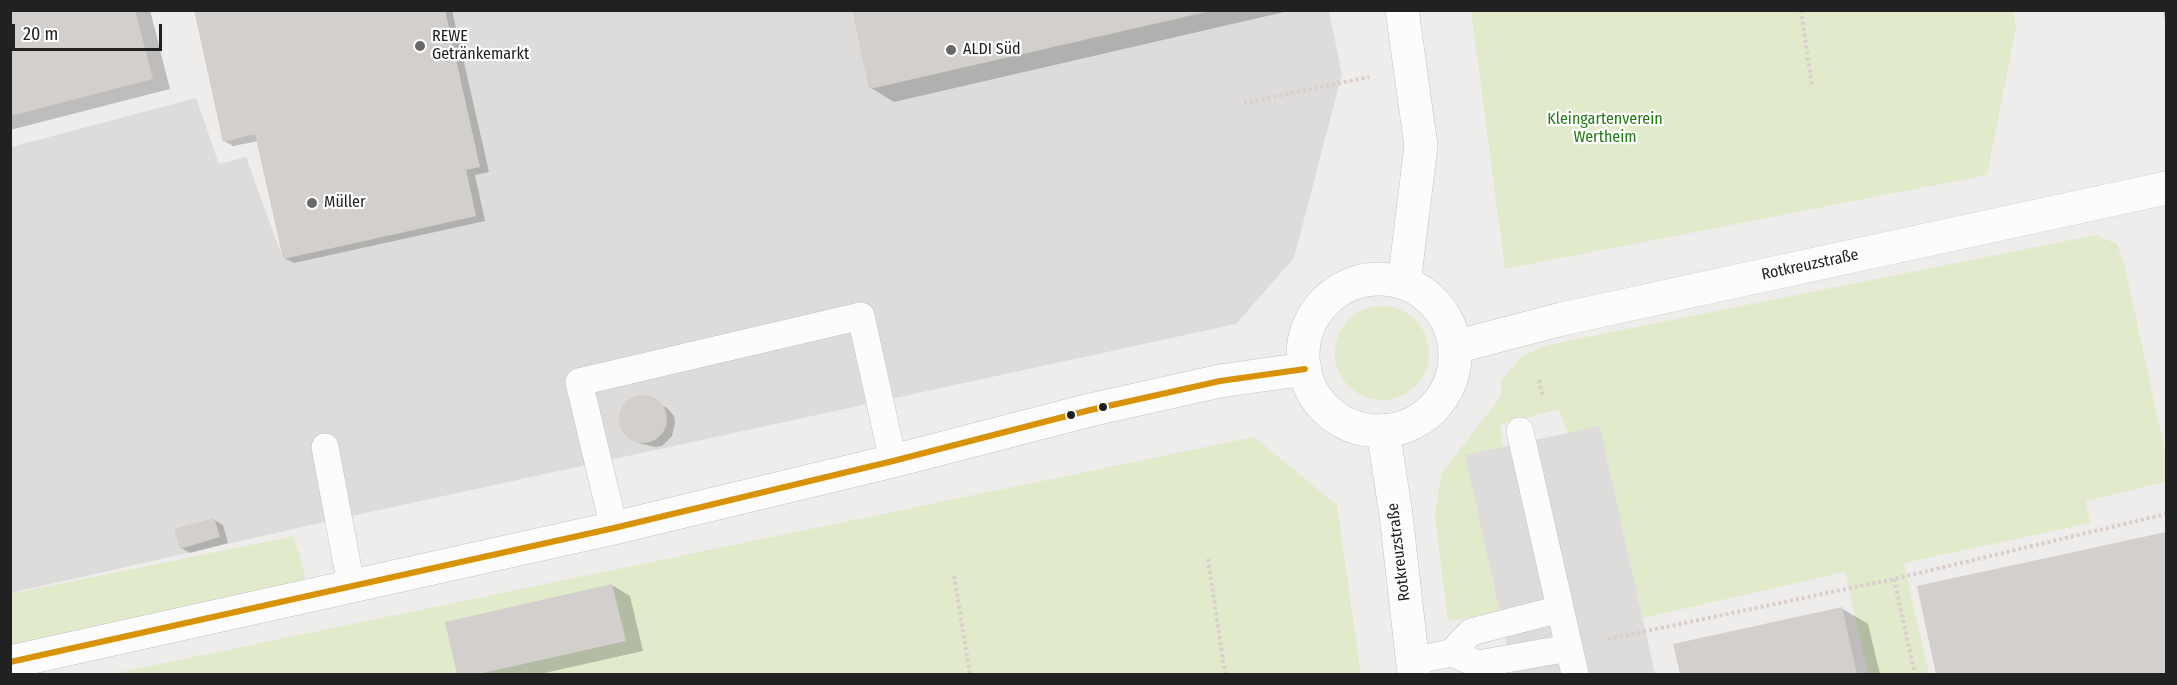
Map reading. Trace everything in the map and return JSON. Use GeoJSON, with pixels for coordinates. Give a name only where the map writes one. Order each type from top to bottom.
{"type":"FeatureCollection","features":[{"type":"Feature","properties":{"kind":"street"},"geometry":{"type":"LineString","coordinates":[[1402,10],[1421,147],[1404,283]]}},
{"type":"Feature","properties":{"kind":"street","name":"Rotkreuzstraße"},"geometry":{"type":"LineString","coordinates":[[1455,347],[1562,319],[2166,191]]}},
{"type":"Feature","properties":{"kind":"street"},"geometry":{"type":"LineString","coordinates":[[1385,278],[1404,283],[1422,292],[1443,312],[1455,347],[1452,377],[1441,400],[1419,420],[1402,428],[1363,429],[1332,414],[1320,402],[1305,369],[1304,349],[1310,323],[1317,311],[1335,292],[1359,281],[1372,279],[1385,278]]}},
{"type":"Feature","properties":{"kind":"street"},"geometry":{"type":"LineString","coordinates":[[10,662],[614,528],[893,461],[1101,407],[1220,381],[1305,369]]}},
{"type":"Feature","properties":{"kind":"street","name":"Rotkreuzstraße"},"geometry":{"type":"LineString","coordinates":[[1383,430],[1396,515],[1413,668]]}},
{"type":"Feature","properties":{"kind":"lane"},"geometry":{"type":"LineString","coordinates":[[614,528],[579,382],[861,316],[893,461]]}},
{"type":"Feature","properties":{"kind":"lane"},"geometry":{"type":"LineString","coordinates":[[1520,431],[1575,675]]}},
{"type":"Feature","properties":{"kind":"lane"},"geometry":{"type":"LineString","coordinates":[[325,447],[351,585]]}},
{"type":"Feature","properties":{"kind":"lane"},"geometry":{"type":"LineString","coordinates":[[1413,668],[1451,653],[1471,632],[1560,609]]}},
{"type":"Feature","properties":{"kind":"lane"},"geometry":{"type":"LineString","coordinates":[[1451,653],[1478,664],[1569,648]]}},
{"type":"Feature","properties":{"kind":"path"},"geometry":{"type":"LineString","coordinates":[[1802,10],[1812,86]]}},
{"type":"Feature","properties":{"kind":"path"},"geometry":{"type":"LineString","coordinates":[[1244,103],[1410,69]]}},
{"type":"Feature","properties":{"kind":"path"},"geometry":{"type":"LineString","coordinates":[[1569,648],[1894,579],[2166,514]]}},
{"type":"Feature","properties":{"kind":"path"},"geometry":{"type":"LineString","coordinates":[[1209,559],[1225,675]]}},
{"type":"Feature","properties":{"kind":"path"},"geometry":{"type":"LineString","coordinates":[[954,576],[970,675]]}},
{"type":"Feature","properties":{"kind":"path"},"geometry":{"type":"LineString","coordinates":[[1894,579],[1915,675]]}},
{"type":"Feature","properties":{"kind":"green space","name":"Kleingartenverein Wertheim"},"geometry":{"type":"Polygon","coordinates":[[[1471,11],[2014,11],[2016,28],[1987,175],[1505,269],[1471,11]]]}},
{"type":"Feature","properties":{"kind":"green space"},"geometry":{"type":"Polygon","coordinates":[[[2096,235],[2117,244],[2125,267],[2166,456],[2166,482],[2086,501],[2091,523],[1904,563],[1929,674],[1868,674],[1845,572],[1643,618],[1600,427],[1568,433],[1559,409],[1500,425],[1503,447],[1466,455],[1499,612],[1450,621],[1447,616],[1435,516],[1441,474],[1501,396],[1501,381],[1522,356],[1547,345],[2096,235]]]}},
{"type":"Feature","properties":{"kind":"green space"},"geometry":{"type":"Polygon","coordinates":[[[1373,306],[1391,306],[1416,319],[1426,335],[1429,353],[1426,371],[1416,387],[1391,400],[1373,400],[1348,387],[1335,362],[1335,344],[1348,319],[1373,306]]]}},
{"type":"Feature","properties":{"kind":"green space"},"geometry":{"type":"Polygon","coordinates":[[[1254,437],[1337,505],[1361,674],[111,674],[1254,437]]]}},
{"type":"Feature","properties":{"kind":"green space"},"geometry":{"type":"Polygon","coordinates":[[[294,536],[310,594],[18,660],[11,636],[10,594],[294,536]]]}},
{"type":"Feature","properties":{"kind":"shaded area"},"geometry":{"type":"Polygon","coordinates":[[[445,11],[852,11],[870,89],[1213,11],[1329,11],[1342,74],[1294,258],[1236,324],[333,520],[11,593],[11,147],[196,98],[219,164],[246,157],[283,259],[476,216],[466,170],[479,167],[445,11]]]}},
{"type":"Feature","properties":{"kind":"shaded area"},"geometry":{"type":"Polygon","coordinates":[[[1600,426],[1655,674],[1513,674],[1465,455],[1600,426]]]}},
{"type":"Feature","properties":{"kind":"building"},"geometry":{"type":"Polygon","coordinates":[[[10,10],[135,10],[153,79],[10,116],[10,10]]]}},
{"type":"Feature","properties":{"kind":"building"},"geometry":{"type":"Polygon","coordinates":[[[194,10],[445,10],[480,167],[466,170],[476,216],[283,259],[255,134],[223,142],[194,10]]]}},
{"type":"Feature","properties":{"kind":"building","name":"ALDI Süd"},"geometry":{"type":"Polygon","coordinates":[[[852,10],[1209,10],[1209,11],[869,89],[852,10]]]}},
{"type":"Feature","properties":{"kind":"building"},"geometry":{"type":"Polygon","coordinates":[[[643,395],[660,402],[667,419],[660,436],[643,443],[626,436],[619,419],[626,402],[643,395]]]}},
{"type":"Feature","properties":{"kind":"building"},"geometry":{"type":"Polygon","coordinates":[[[214,518],[220,537],[180,549],[174,529],[214,518]]]}},
{"type":"Feature","properties":{"kind":"building"},"geometry":{"type":"Polygon","coordinates":[[[2166,532],[2166,674],[1936,674],[1917,586],[2166,532]]]}},
{"type":"Feature","properties":{"kind":"building"},"geometry":{"type":"Polygon","coordinates":[[[612,584],[626,641],[479,674],[457,674],[445,622],[612,584]]]}},
{"type":"Feature","properties":{"kind":"building"},"geometry":{"type":"Polygon","coordinates":[[[1842,607],[1857,674],[1680,674],[1673,644],[1842,607]]]}},
{"type":"Feature","properties":{"kind":"transit line"},"geometry":{"type":"LineString","coordinates":[[10,662],[614,528],[893,461],[1090,410],[1220,381],[1305,369]]}},
{"type":"Feature","properties":{"kind":"place","name":"REWE Getränkemarkt"},"geometry":{"type":"Point","coordinates":[420,46]}},
{"type":"Feature","properties":{"kind":"place","name":"ALDI Süd"},"geometry":{"type":"Point","coordinates":[951,50]}},
{"type":"Feature","properties":{"kind":"place","name":"Müller"},"geometry":{"type":"Point","coordinates":[312,203]}}]}
